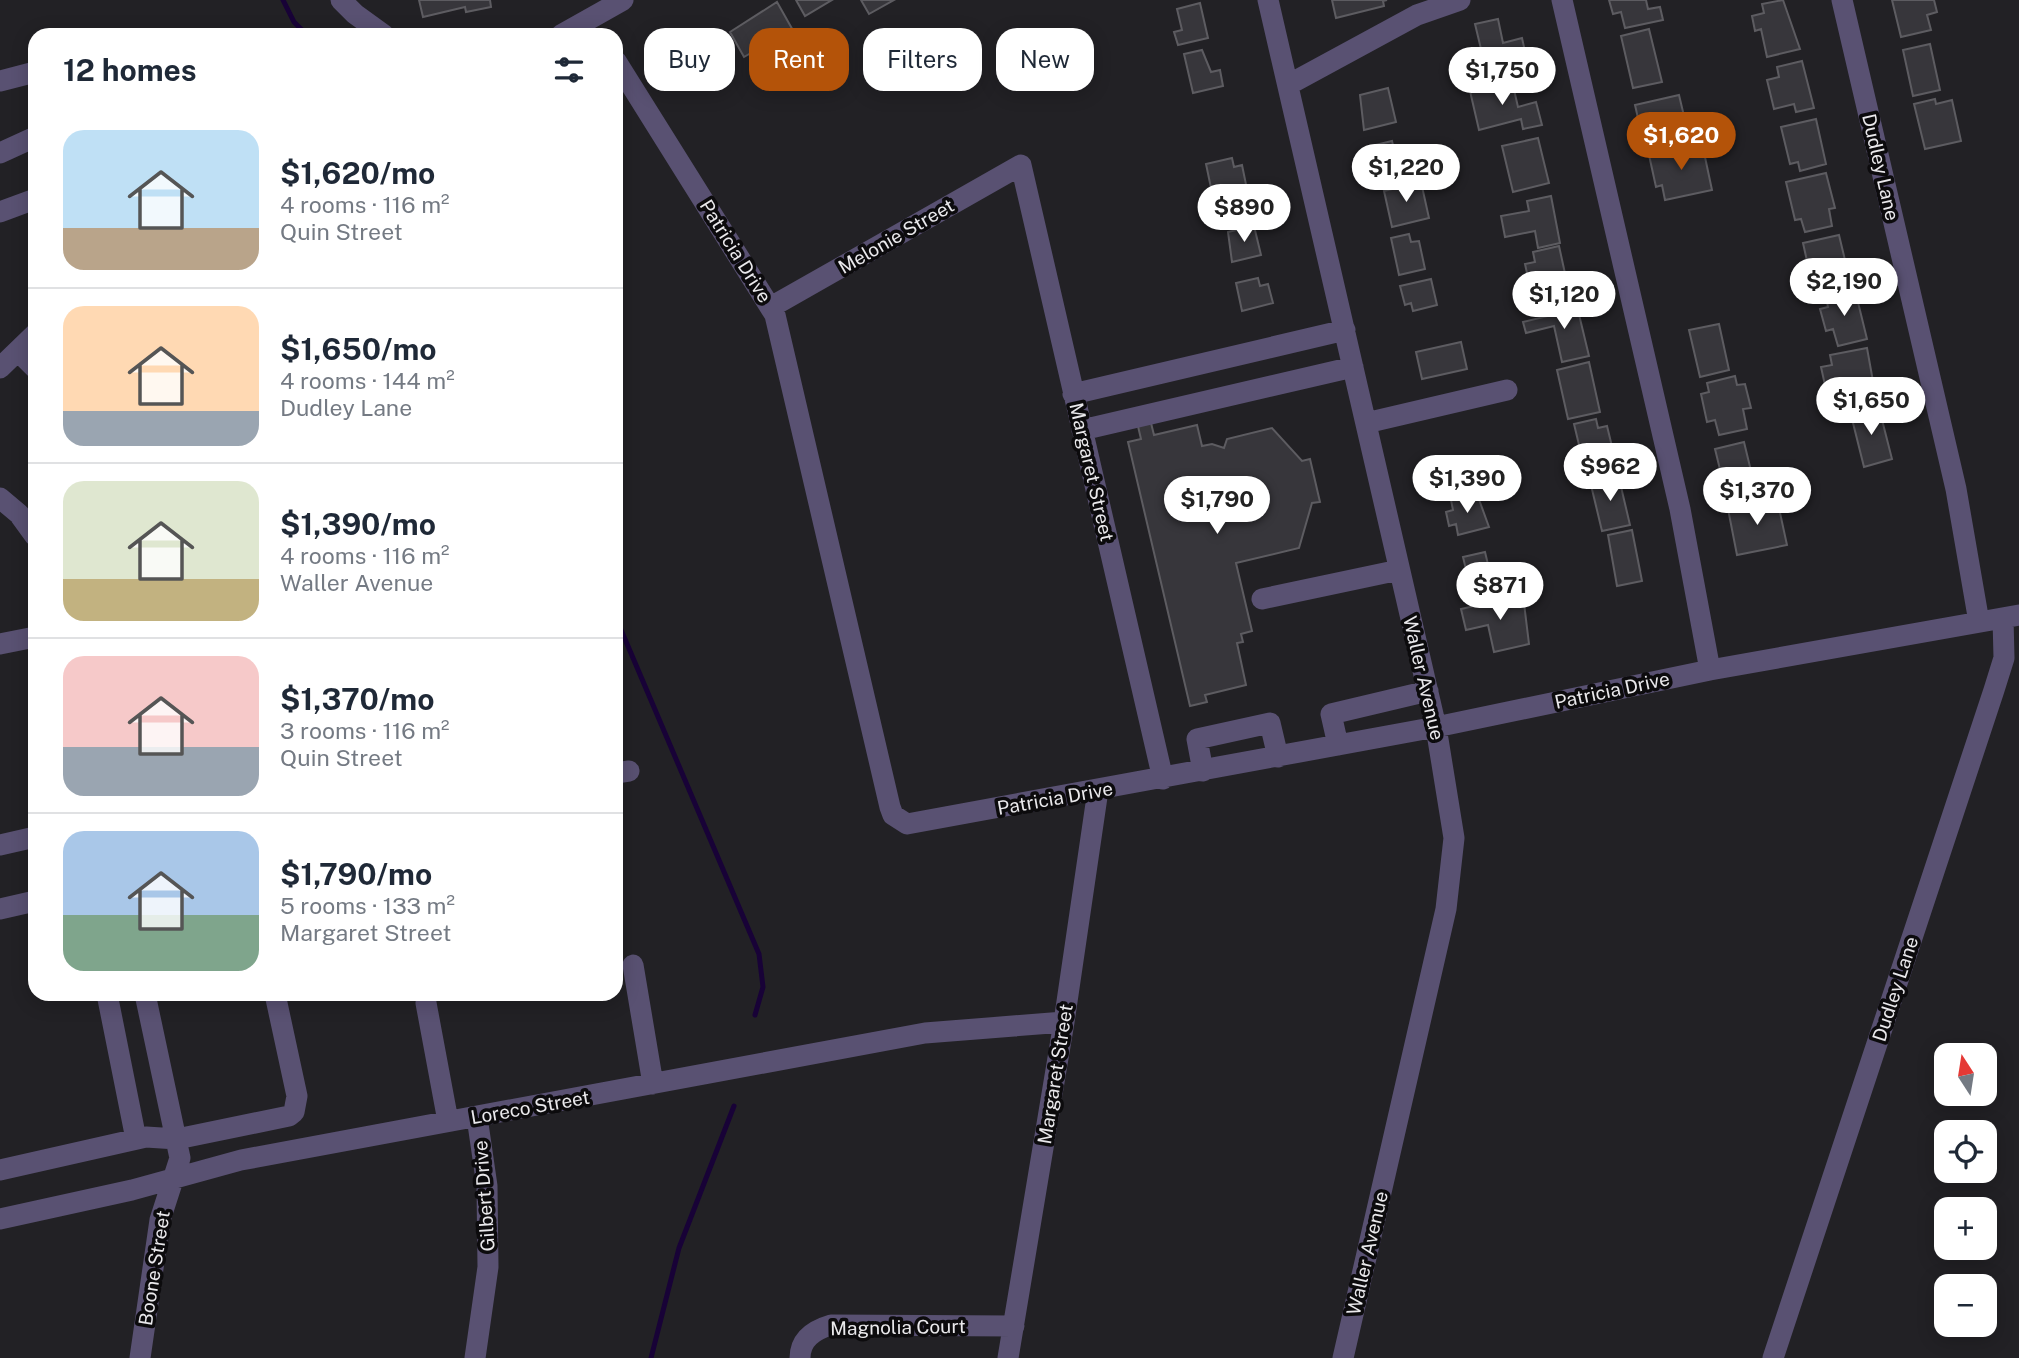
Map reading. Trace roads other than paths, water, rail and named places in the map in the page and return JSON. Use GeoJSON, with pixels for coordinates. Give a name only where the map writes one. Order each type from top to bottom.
{"type":"FeatureCollection","features":[{"type":"Feature","properties":{"kind":"street"},"geometry":{"type":"LineString","coordinates":[[341,0],[374,28]]}},
{"type":"Feature","properties":{"kind":"street"},"geometry":{"type":"LineString","coordinates":[[594,27],[623,0]]}},
{"type":"Feature","properties":{"kind":"street","name":"Waller Avenue"},"geometry":{"type":"LineString","coordinates":[[1268,0],[1436,727],[1454,838],[1446,909],[1343,1358]]}},
{"type":"Feature","properties":{"kind":"street"},"geometry":{"type":"LineString","coordinates":[[1288,85],[1417,15],[1460,0]]}},
{"type":"Feature","properties":{"kind":"street"},"geometry":{"type":"LineString","coordinates":[[1562,0],[1680,509],[1710,670]]}},
{"type":"Feature","properties":{"kind":"street","name":"Dudley Lane"},"geometry":{"type":"LineString","coordinates":[[1842,0],[1956,489],[1979,622]]}},
{"type":"Feature","properties":{"kind":"street","name":"Patricia Drive"},"geometry":{"type":"LineString","coordinates":[[623,72],[772,307],[893,815],[907,824],[1163,779],[1436,727],[1710,670],[2011,616]]}},
{"type":"Feature","properties":{"kind":"street"},"geometry":{"type":"LineString","coordinates":[[0,81],[28,74]]}},
{"type":"Feature","properties":{"kind":"street"},"geometry":{"type":"LineString","coordinates":[[0,153],[28,140]]}},
{"type":"Feature","properties":{"kind":"street","name":"Melonie Street"},"geometry":{"type":"LineString","coordinates":[[772,307],[1021,165]]}},
{"type":"Feature","properties":{"kind":"street","name":"Margaret Street"},"geometry":{"type":"LineString","coordinates":[[1021,165],[1163,779]]}},
{"type":"Feature","properties":{"kind":"street"},"geometry":{"type":"LineString","coordinates":[[0,212],[28,202]]}},
{"type":"Feature","properties":{"kind":"street"},"geometry":{"type":"LineString","coordinates":[[1073,394],[1345,330]]}},
{"type":"Feature","properties":{"kind":"street"},"geometry":{"type":"LineString","coordinates":[[0,368],[28,341]]}},
{"type":"Feature","properties":{"kind":"street"},"geometry":{"type":"LineString","coordinates":[[18,351],[28,361]]}},
{"type":"Feature","properties":{"kind":"street"},"geometry":{"type":"LineString","coordinates":[[1197,365],[1206,401]]}},
{"type":"Feature","properties":{"kind":"street"},"geometry":{"type":"LineString","coordinates":[[1082,430],[1353,367]]}},
{"type":"Feature","properties":{"kind":"street"},"geometry":{"type":"LineString","coordinates":[[1366,423],[1507,390]]}},
{"type":"Feature","properties":{"kind":"street"},"geometry":{"type":"LineString","coordinates":[[0,498],[19,514],[28,526]]}},
{"type":"Feature","properties":{"kind":"street"},"geometry":{"type":"LineString","coordinates":[[1262,599],[1399,570]]}},
{"type":"Feature","properties":{"kind":"street","name":"Dudley Lane"},"geometry":{"type":"LineString","coordinates":[[1773,1358],[1994,690],[2004,657],[2011,616]]}},
{"type":"Feature","properties":{"kind":"street"},"geometry":{"type":"LineString","coordinates":[[0,644],[28,639]]}},
{"type":"Feature","properties":{"kind":"street"},"geometry":{"type":"LineString","coordinates":[[1338,746],[1331,713],[1427,691]]}},
{"type":"Feature","properties":{"kind":"street"},"geometry":{"type":"LineString","coordinates":[[1203,771],[1197,739],[1270,723],[1278,757]]}},
{"type":"Feature","properties":{"kind":"street","name":"Margaret Street"},"geometry":{"type":"LineString","coordinates":[[1008,1358],[1064,1022],[1098,790]]}},
{"type":"Feature","properties":{"kind":"street"},"geometry":{"type":"LineString","coordinates":[[0,845],[28,839]]}},
{"type":"Feature","properties":{"kind":"street"},"geometry":{"type":"LineString","coordinates":[[0,909],[28,903]]}},
{"type":"Feature","properties":{"kind":"street"},"geometry":{"type":"LineString","coordinates":[[632,965],[653,1084]]}},
{"type":"Feature","properties":{"kind":"street"},"geometry":{"type":"LineString","coordinates":[[108,1001],[136,1139]]}},
{"type":"Feature","properties":{"kind":"street","name":"Boone Street"},"geometry":{"type":"LineString","coordinates":[[140,1358],[160,1220],[180,1158],[147,1001]]}},
{"type":"Feature","properties":{"kind":"street"},"geometry":{"type":"LineString","coordinates":[[0,1170],[136,1139],[177,1139],[289,1116],[294,1112],[297,1096],[277,1001]]}},
{"type":"Feature","properties":{"kind":"street"},"geometry":{"type":"LineString","coordinates":[[426,1003],[449,1121]]}},
{"type":"Feature","properties":{"kind":"street","name":"Loreco Street"},"geometry":{"type":"LineString","coordinates":[[0,1219],[174,1179],[241,1160],[449,1121],[925,1033],[1064,1022]]}},
{"type":"Feature","properties":{"kind":"street","name":"Gilbert Drive"},"geometry":{"type":"LineString","coordinates":[[475,1358],[488,1256],[487,1186],[477,1117]]}},
{"type":"Feature","properties":{"kind":"street","name":"Magnolia Court"},"geometry":{"type":"LineString","coordinates":[[800,1358],[805,1339],[831,1325],[1014,1326]]}},
{"type":"Feature","properties":{"kind":"waterway"},"geometry":{"type":"LineString","coordinates":[[283,0],[300,28]]}},
{"type":"Feature","properties":{"kind":"waterway"},"geometry":{"type":"LineString","coordinates":[[623,634],[759,954],[763,987],[755,1015]]}},
{"type":"Feature","properties":{"kind":"waterway"},"geometry":{"type":"LineString","coordinates":[[651,1358],[679,1248],[734,1106]]}}]}
